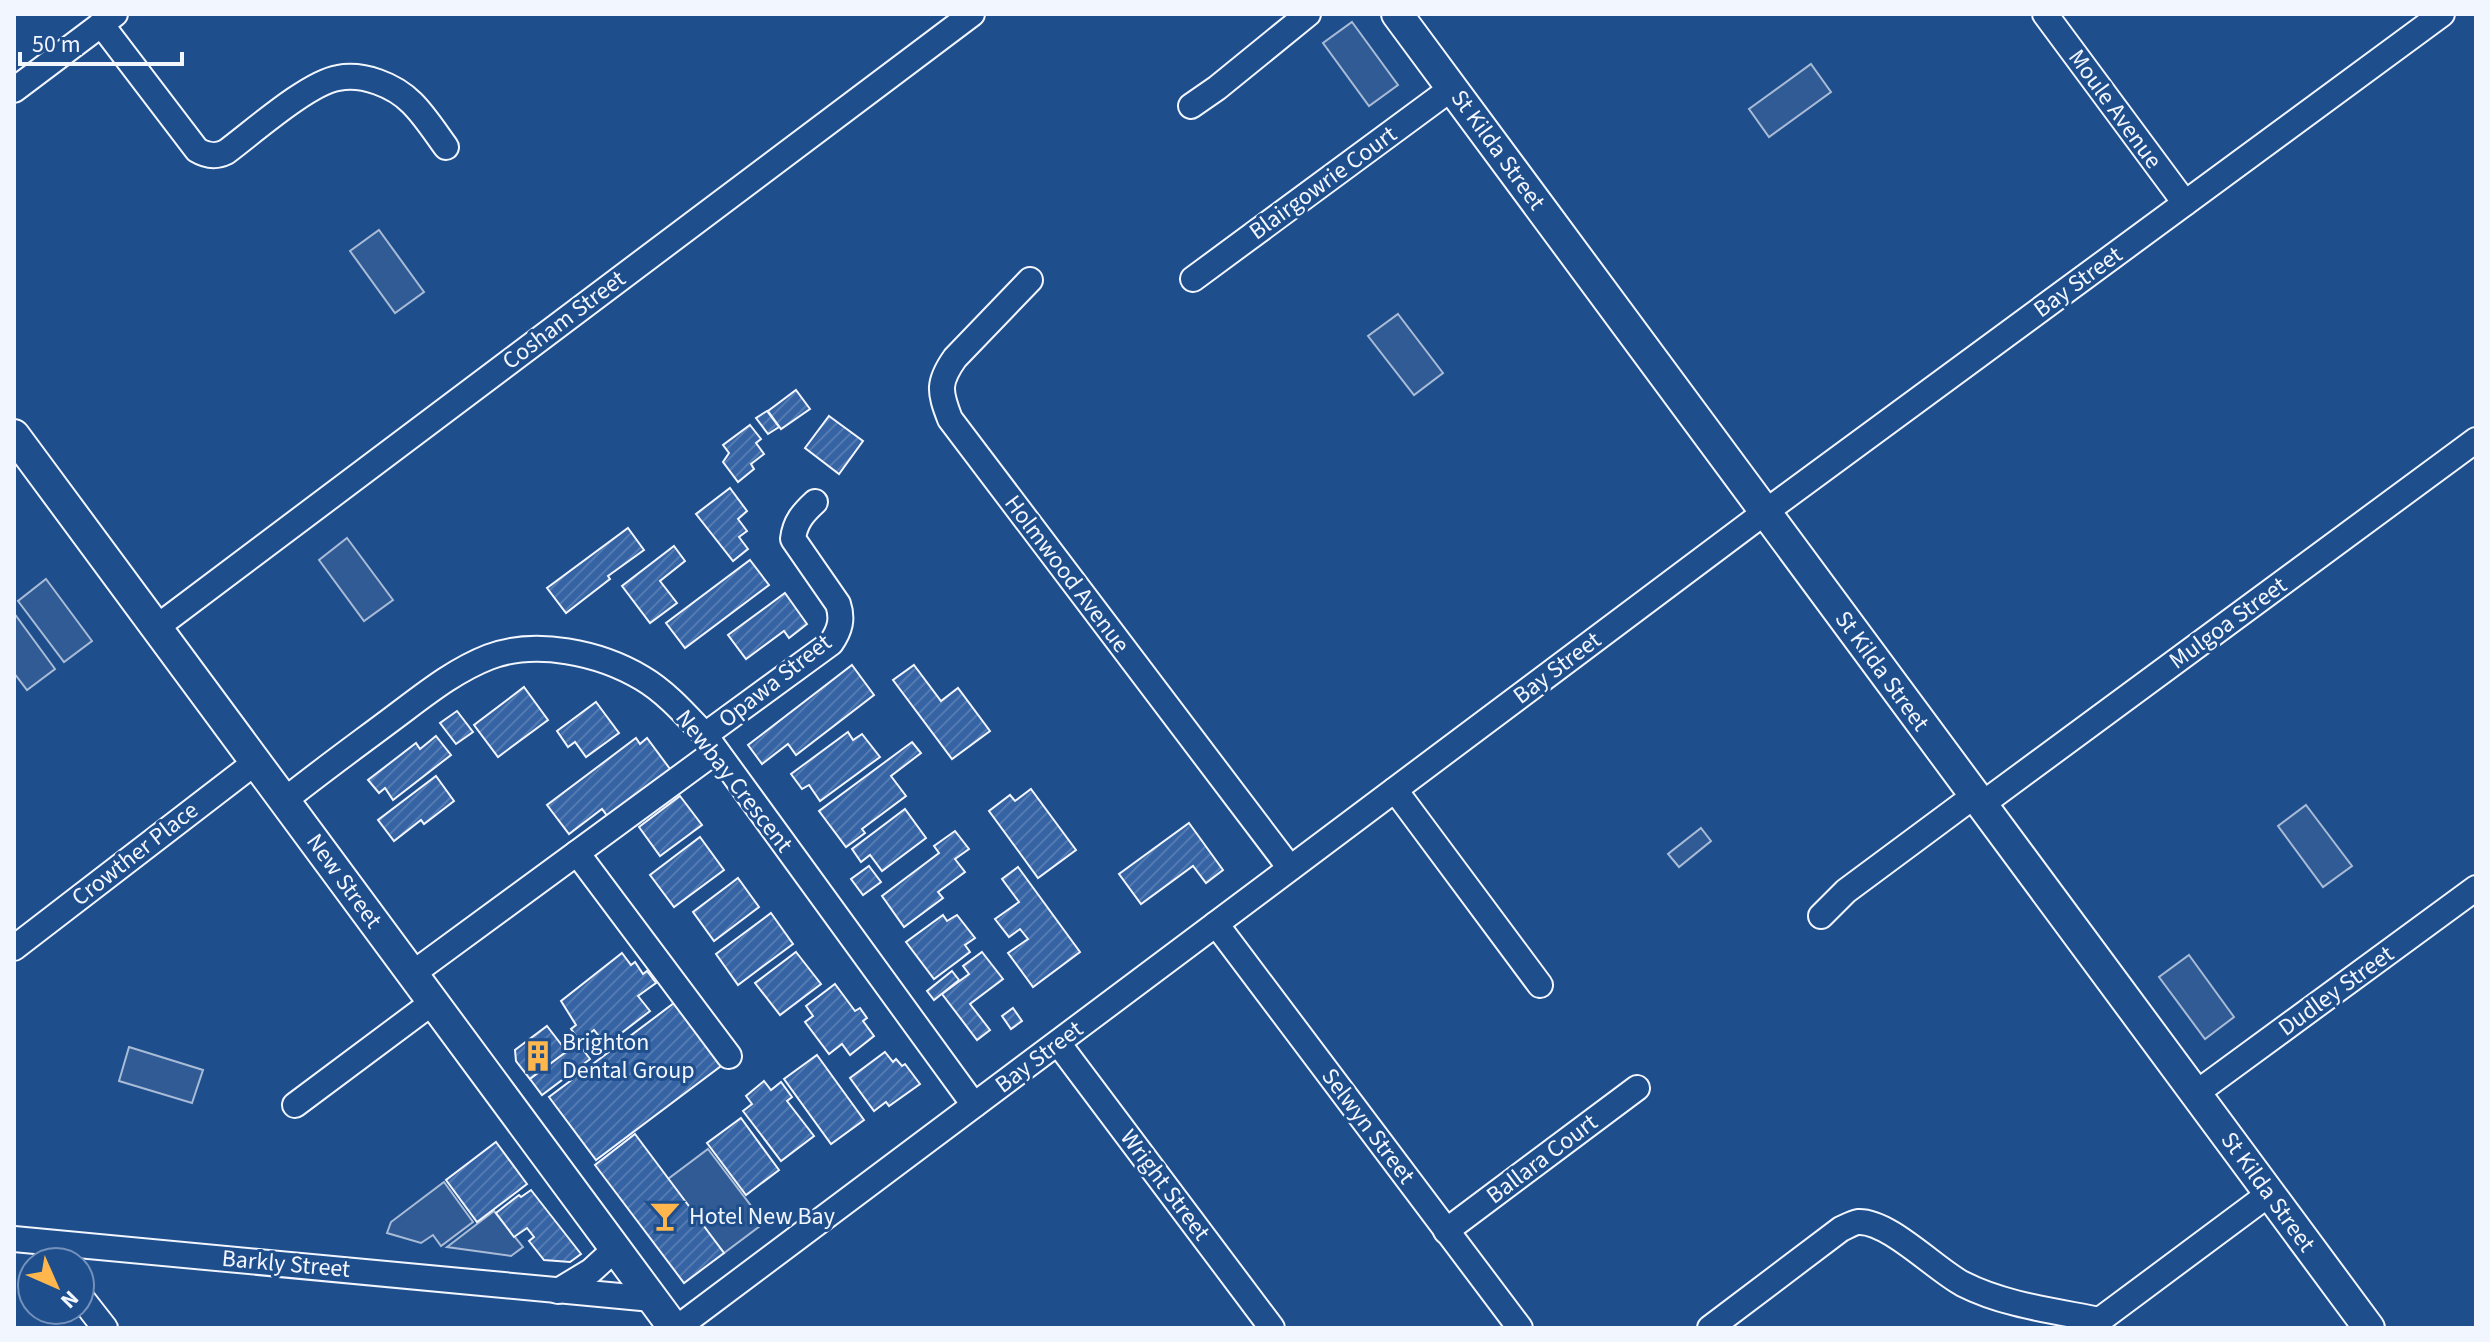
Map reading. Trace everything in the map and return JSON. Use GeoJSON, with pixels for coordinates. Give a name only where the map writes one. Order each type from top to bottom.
{"type":"FeatureCollection","features":[{"type":"Feature","properties":{"kind":"main road","name":"St Kilda Street"},"geometry":{"type":"LineString","coordinates":[[1397,14],[2369,1328]]}},
{"type":"Feature","properties":{"kind":"main road","name":"New Street"},"geometry":{"type":"LineString","coordinates":[[17,444],[257,761],[675,1328]]}},
{"type":"Feature","properties":{"kind":"street","name":"Cosham Street"},"geometry":{"type":"LineString","coordinates":[[157,627],[972,14]]}},
{"type":"Feature","properties":{"kind":"street"},"geometry":{"type":"LineString","coordinates":[[1191,106],[1308,14]]}},
{"type":"Feature","properties":{"kind":"street","name":"Moule Avenue"},"geometry":{"type":"LineString","coordinates":[[2045,14],[2185,203]]}},
{"type":"Feature","properties":{"kind":"street","name":"Bay Street"},"geometry":{"type":"LineString","coordinates":[[675,1328],[1764,513],[2442,14]]}},
{"type":"Feature","properties":{"kind":"street"},"geometry":{"type":"LineString","coordinates":[[14,90],[108,19],[197,150],[203,154],[213,156],[226,152],[308,91],[341,77],[377,81],[400,93],[413,103],[446,147]]}},
{"type":"Feature","properties":{"kind":"street","name":"Blairgowrie Court"},"geometry":{"type":"LineString","coordinates":[[1193,279],[1452,88]]}},
{"type":"Feature","properties":{"kind":"street","name":"Holmwood Avenue"},"geometry":{"type":"LineString","coordinates":[[1030,280],[946,371],[941,384],[950,419],[1290,868]]}},
{"type":"Feature","properties":{"kind":"street","name":"Mulgoa Street"},"geometry":{"type":"LineString","coordinates":[[1821,916],[1846,891],[2476,440]]}},
{"type":"Feature","properties":{"kind":"street","name":"Opawa Street"},"geometry":{"type":"LineString","coordinates":[[711,743],[831,643],[839,631],[841,614],[838,604],[793,539],[794,527],[815,502]]}},
{"type":"Feature","properties":{"kind":"street","name":"Newbay Crescent"},"geometry":{"type":"LineString","coordinates":[[285,800],[456,673],[491,656],[528,649],[571,652],[610,663],[643,678],[678,707],[711,743],[974,1105]]}},
{"type":"Feature","properties":{"kind":"street"},"geometry":{"type":"LineString","coordinates":[[412,974],[577,853],[711,743]]}},
{"type":"Feature","properties":{"kind":"street","name":"Crowther Place"},"geometry":{"type":"LineString","coordinates":[[14,948],[257,761]]}},
{"type":"Feature","properties":{"kind":"street"},"geometry":{"type":"LineString","coordinates":[[1395,790],[1540,985]]}},
{"type":"Feature","properties":{"kind":"street"},"geometry":{"type":"LineString","coordinates":[[577,853],[729,1056]]}},
{"type":"Feature","properties":{"kind":"street","name":"Dudley Street"},"geometry":{"type":"LineString","coordinates":[[2195,1094],[2476,888]]}},
{"type":"Feature","properties":{"kind":"street","name":"Selwyn Street"},"geometry":{"type":"LineString","coordinates":[[1216,924],[1520,1328]]}},
{"type":"Feature","properties":{"kind":"street"},"geometry":{"type":"LineString","coordinates":[[295,1105],[433,1002]]}},
{"type":"Feature","properties":{"kind":"street","name":"Wright Street"},"geometry":{"type":"LineString","coordinates":[[1058,1043],[1272,1328]]}},
{"type":"Feature","properties":{"kind":"street","name":"Ballara Court"},"geometry":{"type":"LineString","coordinates":[[1446,1231],[1637,1088]]}},
{"type":"Feature","properties":{"kind":"street"},"geometry":{"type":"LineString","coordinates":[[1710,1328],[1841,1229],[1856,1222],[1870,1223],[1889,1233],[1963,1284],[2095,1324],[2269,1194]]}},
{"type":"Feature","properties":{"kind":"street","name":"Barkly Street"},"geometry":{"type":"LineString","coordinates":[[14,1239],[38,1246]]}},
{"type":"Feature","properties":{"kind":"street"},"geometry":{"type":"LineString","coordinates":[[558,1291],[591,1271],[615,1249]]}},
{"type":"Feature","properties":{"kind":"street","name":"Barkly Street"},"geometry":{"type":"LineString","coordinates":[[96,1256],[652,1299]]}},
{"type":"Feature","properties":{"kind":"shaded area"},"geometry":{"type":"Polygon","coordinates":[[[1352,22],[1398,85],[1369,106],[1323,43],[1352,22]]]}},
{"type":"Feature","properties":{"kind":"shaded area"},"geometry":{"type":"Polygon","coordinates":[[[1811,64],[1831,92],[1769,137],[1749,109],[1811,64]]]}},
{"type":"Feature","properties":{"kind":"shaded area"},"geometry":{"type":"Polygon","coordinates":[[[379,230],[424,292],[395,313],[350,251],[379,230]]]}},
{"type":"Feature","properties":{"kind":"shaded area"},"geometry":{"type":"Polygon","coordinates":[[[1398,314],[1443,373],[1414,395],[1368,336],[1398,314]]]}},
{"type":"Feature","properties":{"kind":"shaded area"},"geometry":{"type":"Polygon","coordinates":[[[347,538],[393,600],[364,621],[319,560],[347,538]]]}},
{"type":"Feature","properties":{"kind":"shaded area"},"geometry":{"type":"Polygon","coordinates":[[[46,579],[92,641],[64,662],[18,601],[46,579]]]}},
{"type":"Feature","properties":{"kind":"shaded area"},"geometry":{"type":"Polygon","coordinates":[[[14,613],[55,669],[27,690],[14,673],[14,613]]]}},
{"type":"Feature","properties":{"kind":"shaded area"},"geometry":{"type":"Polygon","coordinates":[[[2306,805],[2352,866],[2323,887],[2278,826],[2306,805]]]}},
{"type":"Feature","properties":{"kind":"shaded area"},"geometry":{"type":"Polygon","coordinates":[[[1701,828],[1711,841],[1679,867],[1668,854],[1701,828]]]}},
{"type":"Feature","properties":{"kind":"shaded area"},"geometry":{"type":"Polygon","coordinates":[[[2189,955],[2234,1017],[2205,1039],[2159,977],[2189,955]]]}},
{"type":"Feature","properties":{"kind":"shaded area"},"geometry":{"type":"Polygon","coordinates":[[[129,1047],[203,1070],[192,1103],[119,1081],[129,1047]]]}},
{"type":"Feature","properties":{"kind":"shaded area"},"geometry":{"type":"Polygon","coordinates":[[[708,1149],[764,1223],[724,1253],[668,1179],[708,1149]]]}},
{"type":"Feature","properties":{"kind":"shaded area"},"geometry":{"type":"Polygon","coordinates":[[[444,1182],[473,1222],[441,1246],[433,1235],[421,1243],[387,1233],[391,1222],[444,1182]]]}},
{"type":"Feature","properties":{"kind":"shaded area"},"geometry":{"type":"Polygon","coordinates":[[[494,1211],[523,1247],[511,1256],[447,1247],[494,1211]]]}},
{"type":"Feature","properties":{"kind":"building"},"geometry":{"type":"Polygon","coordinates":[[[796,390],[810,409],[781,429],[768,411],[796,390]]]}},
{"type":"Feature","properties":{"kind":"building"},"geometry":{"type":"Polygon","coordinates":[[[767,411],[779,427],[768,434],[756,418],[767,411]]]}},
{"type":"Feature","properties":{"kind":"building"},"geometry":{"type":"Polygon","coordinates":[[[829,416],[863,441],[839,474],[805,448],[829,416]]]}},
{"type":"Feature","properties":{"kind":"building"},"geometry":{"type":"Polygon","coordinates":[[[750,425],[761,439],[756,443],[764,454],[751,464],[754,469],[738,482],[723,462],[729,453],[723,445],[750,425]]]}},
{"type":"Feature","properties":{"kind":"building"},"geometry":{"type":"Polygon","coordinates":[[[730,488],[747,511],[738,519],[747,531],[739,537],[748,549],[733,561],[696,514],[730,488]]]}},
{"type":"Feature","properties":{"kind":"building"},"geometry":{"type":"Polygon","coordinates":[[[628,528],[644,550],[566,613],[547,588],[628,528]]]}},
{"type":"Feature","properties":{"kind":"building"},"geometry":{"type":"Polygon","coordinates":[[[674,546],[685,561],[660,581],[677,603],[650,623],[622,586],[674,546]]]}},
{"type":"Feature","properties":{"kind":"building"},"geometry":{"type":"Polygon","coordinates":[[[750,560],[769,585],[685,648],[666,623],[750,560]]]}},
{"type":"Feature","properties":{"kind":"building"},"geometry":{"type":"Polygon","coordinates":[[[785,593],[807,624],[789,638],[784,631],[746,659],[728,635],[785,593]]]}},
{"type":"Feature","properties":{"kind":"building"},"geometry":{"type":"Polygon","coordinates":[[[852,665],[874,695],[796,755],[788,744],[762,764],[748,745],[852,665]]]}},
{"type":"Feature","properties":{"kind":"building"},"geometry":{"type":"Polygon","coordinates":[[[914,665],[941,701],[958,688],[990,731],[952,759],[893,680],[914,665]]]}},
{"type":"Feature","properties":{"kind":"building"},"geometry":{"type":"Polygon","coordinates":[[[524,687],[548,720],[498,757],[474,725],[524,687]]]}},
{"type":"Feature","properties":{"kind":"building"},"geometry":{"type":"Polygon","coordinates":[[[596,702],[619,733],[586,757],[575,742],[568,747],[557,731],[596,702]]]}},
{"type":"Feature","properties":{"kind":"building"},"geometry":{"type":"Polygon","coordinates":[[[457,711],[473,732],[456,744],[440,723],[457,711]]]}},
{"type":"Feature","properties":{"kind":"building"},"geometry":{"type":"Polygon","coordinates":[[[848,732],[853,740],[862,734],[880,757],[820,801],[809,785],[802,789],[791,774],[848,732]]]}},
{"type":"Feature","properties":{"kind":"building"},"geometry":{"type":"Polygon","coordinates":[[[436,736],[451,755],[393,800],[385,788],[379,793],[368,780],[416,743],[420,749],[436,736]]]}},
{"type":"Feature","properties":{"kind":"building"},"geometry":{"type":"Polygon","coordinates":[[[636,738],[640,744],[647,738],[673,773],[611,821],[602,809],[569,834],[547,805],[636,738]]]}},
{"type":"Feature","properties":{"kind":"building"},"geometry":{"type":"Polygon","coordinates":[[[912,742],[921,753],[891,776],[906,796],[862,829],[865,833],[846,847],[819,811],[912,742]]]}},
{"type":"Feature","properties":{"kind":"building"},"geometry":{"type":"Polygon","coordinates":[[[436,776],[454,801],[424,824],[421,820],[394,841],[378,820],[436,776]]]}},
{"type":"Feature","properties":{"kind":"building"},"geometry":{"type":"Polygon","coordinates":[[[1031,789],[1076,850],[1038,878],[989,811],[1010,795],[1015,801],[1031,789]]]}},
{"type":"Feature","properties":{"kind":"building"},"geometry":{"type":"Polygon","coordinates":[[[680,796],[702,825],[660,856],[639,827],[680,796]]]}},
{"type":"Feature","properties":{"kind":"building"},"geometry":{"type":"Polygon","coordinates":[[[905,809],[926,838],[882,871],[870,855],[861,862],[852,849],[905,809]]]}},
{"type":"Feature","properties":{"kind":"building"},"geometry":{"type":"Polygon","coordinates":[[[1189,823],[1223,870],[1206,883],[1193,866],[1141,904],[1119,874],[1189,823]]]}},
{"type":"Feature","properties":{"kind":"building"},"geometry":{"type":"Polygon","coordinates":[[[955,831],[969,849],[955,859],[965,872],[938,892],[943,898],[904,927],[882,896],[939,853],[934,846],[955,831]]]}},
{"type":"Feature","properties":{"kind":"building"},"geometry":{"type":"Polygon","coordinates":[[[700,837],[724,870],[674,907],[650,875],[700,837]]]}},
{"type":"Feature","properties":{"kind":"building"},"geometry":{"type":"Polygon","coordinates":[[[869,866],[881,882],[863,895],[851,879],[869,866]]]}},
{"type":"Feature","properties":{"kind":"building"},"geometry":{"type":"Polygon","coordinates":[[[1018,867],[1080,952],[1033,987],[1008,953],[1028,939],[1020,929],[1009,937],[995,919],[1019,902],[1002,879],[1018,867]]]}},
{"type":"Feature","properties":{"kind":"building"},"geometry":{"type":"Polygon","coordinates":[[[738,878],[759,907],[714,941],[693,912],[738,878]]]}},
{"type":"Feature","properties":{"kind":"building"},"geometry":{"type":"Polygon","coordinates":[[[771,913],[793,944],[738,985],[716,954],[771,913]]]}},
{"type":"Feature","properties":{"kind":"building"},"geometry":{"type":"Polygon","coordinates":[[[943,915],[947,921],[957,915],[975,938],[965,945],[970,952],[934,979],[906,942],[943,915]]]}},
{"type":"Feature","properties":{"kind":"building"},"geometry":{"type":"Polygon","coordinates":[[[796,952],[821,984],[780,1015],[755,983],[796,952]]]}},
{"type":"Feature","properties":{"kind":"building"},"geometry":{"type":"Polygon","coordinates":[[[982,952],[1003,979],[970,1004],[990,1030],[977,1040],[942,994],[969,974],[963,966],[982,952]]]}},
{"type":"Feature","properties":{"kind":"building"},"geometry":{"type":"Polygon","coordinates":[[[622,953],[631,965],[635,962],[643,974],[647,971],[656,983],[638,996],[650,1011],[606,1045],[594,1030],[580,1041],[571,1029],[576,1025],[561,1001],[622,953]]]}},
{"type":"Feature","properties":{"kind":"building"},"geometry":{"type":"Polygon","coordinates":[[[952,971],[959,980],[934,1000],[927,991],[952,971]]]}},
{"type":"Feature","properties":{"kind":"building"},"geometry":{"type":"Polygon","coordinates":[[[835,984],[855,1011],[860,1008],[867,1018],[863,1021],[874,1036],[850,1055],[842,1044],[829,1054],[805,1022],[813,1016],[806,1006],[835,984]]]}},
{"type":"Feature","properties":{"kind":"building"},"geometry":{"type":"Polygon","coordinates":[[[674,1003],[721,1066],[596,1160],[549,1097],[674,1003]]]}},
{"type":"Feature","properties":{"kind":"building"},"geometry":{"type":"Polygon","coordinates":[[[1013,1008],[1022,1021],[1011,1029],[1002,1016],[1013,1008]]]}},
{"type":"Feature","properties":{"kind":"building","name":"Brighton Dental Group"},"geometry":{"type":"Polygon","coordinates":[[[547,1026],[567,1052],[530,1079],[516,1061],[515,1050],[547,1026]]]}},
{"type":"Feature","properties":{"kind":"building"},"geometry":{"type":"Polygon","coordinates":[[[578,1043],[590,1059],[542,1095],[530,1079],[578,1043]]]}},
{"type":"Feature","properties":{"kind":"building"},"geometry":{"type":"Polygon","coordinates":[[[885,1052],[893,1062],[896,1059],[902,1066],[905,1064],[920,1084],[889,1106],[886,1102],[874,1111],[850,1078],[885,1052]]]}},
{"type":"Feature","properties":{"kind":"building"},"geometry":{"type":"Polygon","coordinates":[[[817,1055],[864,1120],[831,1144],[784,1079],[817,1055]]]}},
{"type":"Feature","properties":{"kind":"building"},"geometry":{"type":"Polygon","coordinates":[[[764,1081],[771,1090],[781,1082],[792,1097],[787,1101],[814,1136],[781,1161],[743,1111],[752,1104],[746,1096],[764,1081]]]}},
{"type":"Feature","properties":{"kind":"building"},"geometry":{"type":"Polygon","coordinates":[[[741,1118],[779,1170],[746,1195],[707,1143],[741,1118]]]}},
{"type":"Feature","properties":{"kind":"building","name":"Hotel New Bay"},"geometry":{"type":"Polygon","coordinates":[[[635,1134],[724,1253],[684,1283],[595,1165],[635,1134]]]}},
{"type":"Feature","properties":{"kind":"building"},"geometry":{"type":"Polygon","coordinates":[[[496,1142],[527,1184],[477,1222],[446,1180],[496,1142]]]}},
{"type":"Feature","properties":{"kind":"building"},"geometry":{"type":"Polygon","coordinates":[[[531,1190],[581,1254],[570,1262],[544,1260],[529,1241],[534,1237],[527,1228],[514,1237],[496,1213],[519,1195],[521,1197],[531,1190]]]}},
{"type":"Feature","properties":{"kind":"place","name":"Brighton Dental Group"},"geometry":{"type":"Point","coordinates":[538,1056]}},
{"type":"Feature","properties":{"kind":"place","name":"Hotel New Bay"},"geometry":{"type":"Point","coordinates":[665,1216]}}]}
